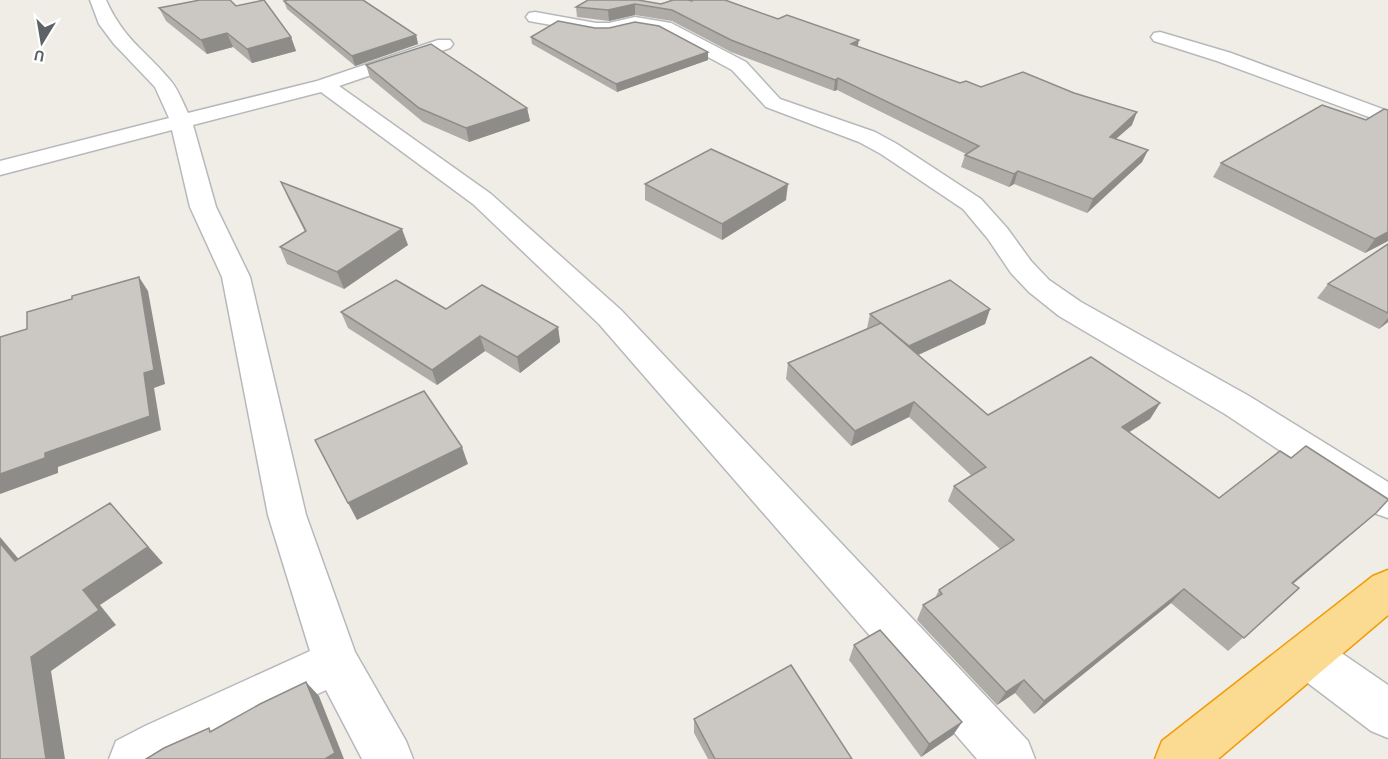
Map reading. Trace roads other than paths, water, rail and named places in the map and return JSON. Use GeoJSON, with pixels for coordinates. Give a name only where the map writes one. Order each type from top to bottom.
{"type":"FeatureCollection","features":[{"type":"Feature","properties":{"kind":"highway"},"geometry":{"type":"LineString","coordinates":[[1180,759],[1388,589]]}},
{"type":"Feature","properties":{"kind":"street"},"geometry":{"type":"LineString","coordinates":[[98,0],[108,24],[120,40],[164,85],[181,121],[203,207],[236,277],[287,514],[336,662],[388,759]]}},
{"type":"Feature","properties":{"kind":"street"},"geometry":{"type":"LineString","coordinates":[[535,17],[597,28],[609,28],[634,22],[664,27],[739,66],[773,103],[867,138],[889,149],[972,204],[998,234],[1021,267],[1039,286],[1070,309],[1237,405],[1388,502]]}},
{"type":"Feature","properties":{"kind":"street"},"geometry":{"type":"LineString","coordinates":[[1160,37],[1234,61],[1388,118]]}},
{"type":"Feature","properties":{"kind":"street"},"geometry":{"type":"LineString","coordinates":[[0,168],[324,85],[444,44]]}},
{"type":"Feature","properties":{"kind":"street"},"geometry":{"type":"LineString","coordinates":[[324,85],[482,199],[609,317],[1010,759]]}},
{"type":"Feature","properties":{"kind":"street"},"geometry":{"type":"LineString","coordinates":[[1308,656],[1388,714]]}},
{"type":"Feature","properties":{"kind":"street"},"geometry":{"type":"LineString","coordinates":[[134,759],[162,743],[336,662]]}}]}
